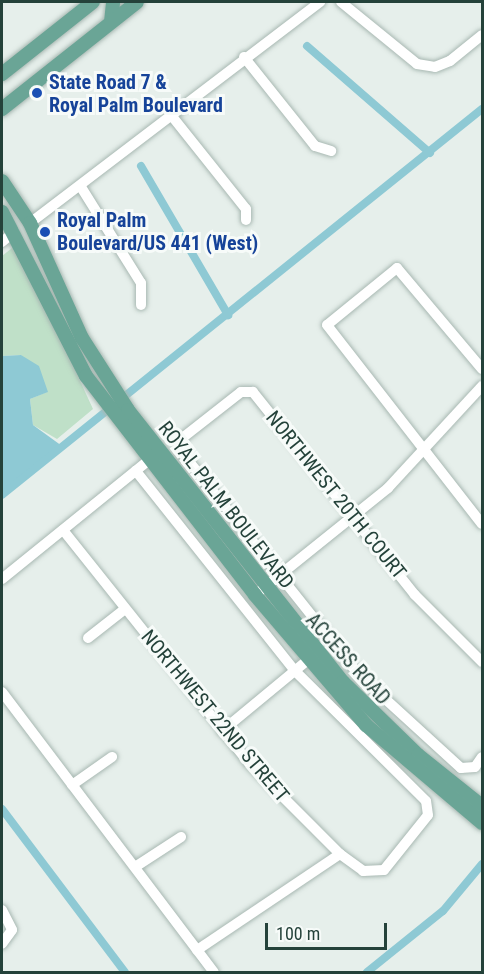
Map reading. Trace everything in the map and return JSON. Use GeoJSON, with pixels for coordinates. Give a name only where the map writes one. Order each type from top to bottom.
{"type":"FeatureCollection","features":[{"type":"Feature","properties":{"kind":"main road"},"geometry":{"type":"LineString","coordinates":[[2,74],[93,2]]}},
{"type":"Feature","properties":{"kind":"main road"},"geometry":{"type":"LineString","coordinates":[[111,22],[113,2]]}},
{"type":"Feature","properties":{"kind":"main road"},"geometry":{"type":"LineString","coordinates":[[2,109],[137,2]]}},
{"type":"Feature","properties":{"kind":"main road","name":"ROYAL PALM BOULEVARD"},"geometry":{"type":"LineString","coordinates":[[2,181],[30,223],[72,318],[114,391],[122,415],[149,460],[313,656],[410,766],[483,823]]}},
{"type":"Feature","properties":{"kind":"main road","name":"ROYAL PALM BOULEVARD"},"geometry":{"type":"LineString","coordinates":[[2,212],[14,232],[49,309],[102,400],[122,415],[260,591]]}},
{"type":"Feature","properties":{"kind":"main road","name":"ROYAL PALM BOULEVARD"},"geometry":{"type":"LineString","coordinates":[[313,656],[384,724],[483,806]]}},
{"type":"Feature","properties":{"kind":"street"},"geometry":{"type":"LineString","coordinates":[[30,223],[81,187],[243,57],[320,2]]}},
{"type":"Feature","properties":{"kind":"street"},"geometry":{"type":"LineString","coordinates":[[341,2],[417,64],[435,67],[450,61],[483,35]]}},
{"type":"Feature","properties":{"kind":"street"},"geometry":{"type":"LineString","coordinates":[[243,57],[315,146],[331,152]]}},
{"type":"Feature","properties":{"kind":"street"},"geometry":{"type":"LineString","coordinates":[[171,115],[246,209],[246,220]]}},
{"type":"Feature","properties":{"kind":"street"},"geometry":{"type":"LineString","coordinates":[[81,187],[141,283],[141,304]]}},
{"type":"Feature","properties":{"kind":"street"},"geometry":{"type":"LineString","coordinates":[[2,242],[14,232]]}},
{"type":"Feature","properties":{"kind":"street"},"geometry":{"type":"LineString","coordinates":[[483,369],[398,268],[327,325],[424,452],[483,524]]}},
{"type":"Feature","properties":{"kind":"street"},"geometry":{"type":"LineString","coordinates":[[260,591],[353,517],[424,452],[483,386]]}},
{"type":"Feature","properties":{"kind":"street","name":"NORTHWEST 20TH COURT"},"geometry":{"type":"LineString","coordinates":[[181,439],[247,389],[415,595],[483,662]]}},
{"type":"Feature","properties":{"kind":"street","name":"ACCESS ROAD"},"geometry":{"type":"LineString","coordinates":[[181,439],[180,450],[279,577],[392,708],[461,768],[475,767],[483,757]]}},
{"type":"Feature","properties":{"kind":"street"},"geometry":{"type":"LineString","coordinates":[[2,579],[149,460]]}},
{"type":"Feature","properties":{"kind":"street"},"geometry":{"type":"LineString","coordinates":[[136,471],[295,671]]}},
{"type":"Feature","properties":{"kind":"street","name":"NORTHWEST 22ND STREET"},"geometry":{"type":"LineString","coordinates":[[63,530],[222,731],[340,854],[363,871],[384,870],[429,809],[295,671]]}},
{"type":"Feature","properties":{"kind":"street"},"geometry":{"type":"LineString","coordinates":[[88,638],[125,609]]}},
{"type":"Feature","properties":{"kind":"street"},"geometry":{"type":"LineString","coordinates":[[222,731],[313,656]]}},
{"type":"Feature","properties":{"kind":"street"},"geometry":{"type":"LineString","coordinates":[[2,692],[214,972]]}},
{"type":"Feature","properties":{"kind":"street"},"geometry":{"type":"LineString","coordinates":[[72,785],[112,757]]}},
{"type":"Feature","properties":{"kind":"street"},"geometry":{"type":"LineString","coordinates":[[135,867],[181,837]]}},
{"type":"Feature","properties":{"kind":"street"},"geometry":{"type":"LineString","coordinates":[[197,950],[340,854]]}},
{"type":"Feature","properties":{"kind":"street"},"geometry":{"type":"LineString","coordinates":[[2,910],[12,930],[2,944]]}},
{"type":"Feature","properties":{"kind":"green space"},"geometry":{"type":"Polygon","coordinates":[[[17,244],[93,409],[57,439],[33,425],[30,399],[47,392],[21,355],[2,356],[2,256],[17,244]]]}},
{"type":"Feature","properties":{"kind":"water"},"geometry":{"type":"Polygon","coordinates":[[[21,355],[39,366],[48,392],[30,399],[33,425],[62,446],[2,495],[2,356],[21,355]]]}},
{"type":"Feature","properties":{"kind":"waterway"},"geometry":{"type":"LineString","coordinates":[[307,46],[430,153]]}},
{"type":"Feature","properties":{"kind":"waterway"},"geometry":{"type":"LineString","coordinates":[[2,495],[482,109]]}},
{"type":"Feature","properties":{"kind":"waterway"},"geometry":{"type":"LineString","coordinates":[[141,166],[228,315]]}},
{"type":"Feature","properties":{"kind":"waterway"},"geometry":{"type":"LineString","coordinates":[[2,809],[125,972]]}},
{"type":"Feature","properties":{"kind":"waterway"},"geometry":{"type":"LineString","coordinates":[[367,972],[443,911],[482,864]]}},
{"type":"Feature","properties":{"kind":"place","name":"State Road 7 & Royal Palm Boulevard"},"geometry":{"type":"Point","coordinates":[37,93]}},
{"type":"Feature","properties":{"kind":"place","name":"Royal Palm Boulevard/US 441 (West)"},"geometry":{"type":"Point","coordinates":[45,232]}}]}
